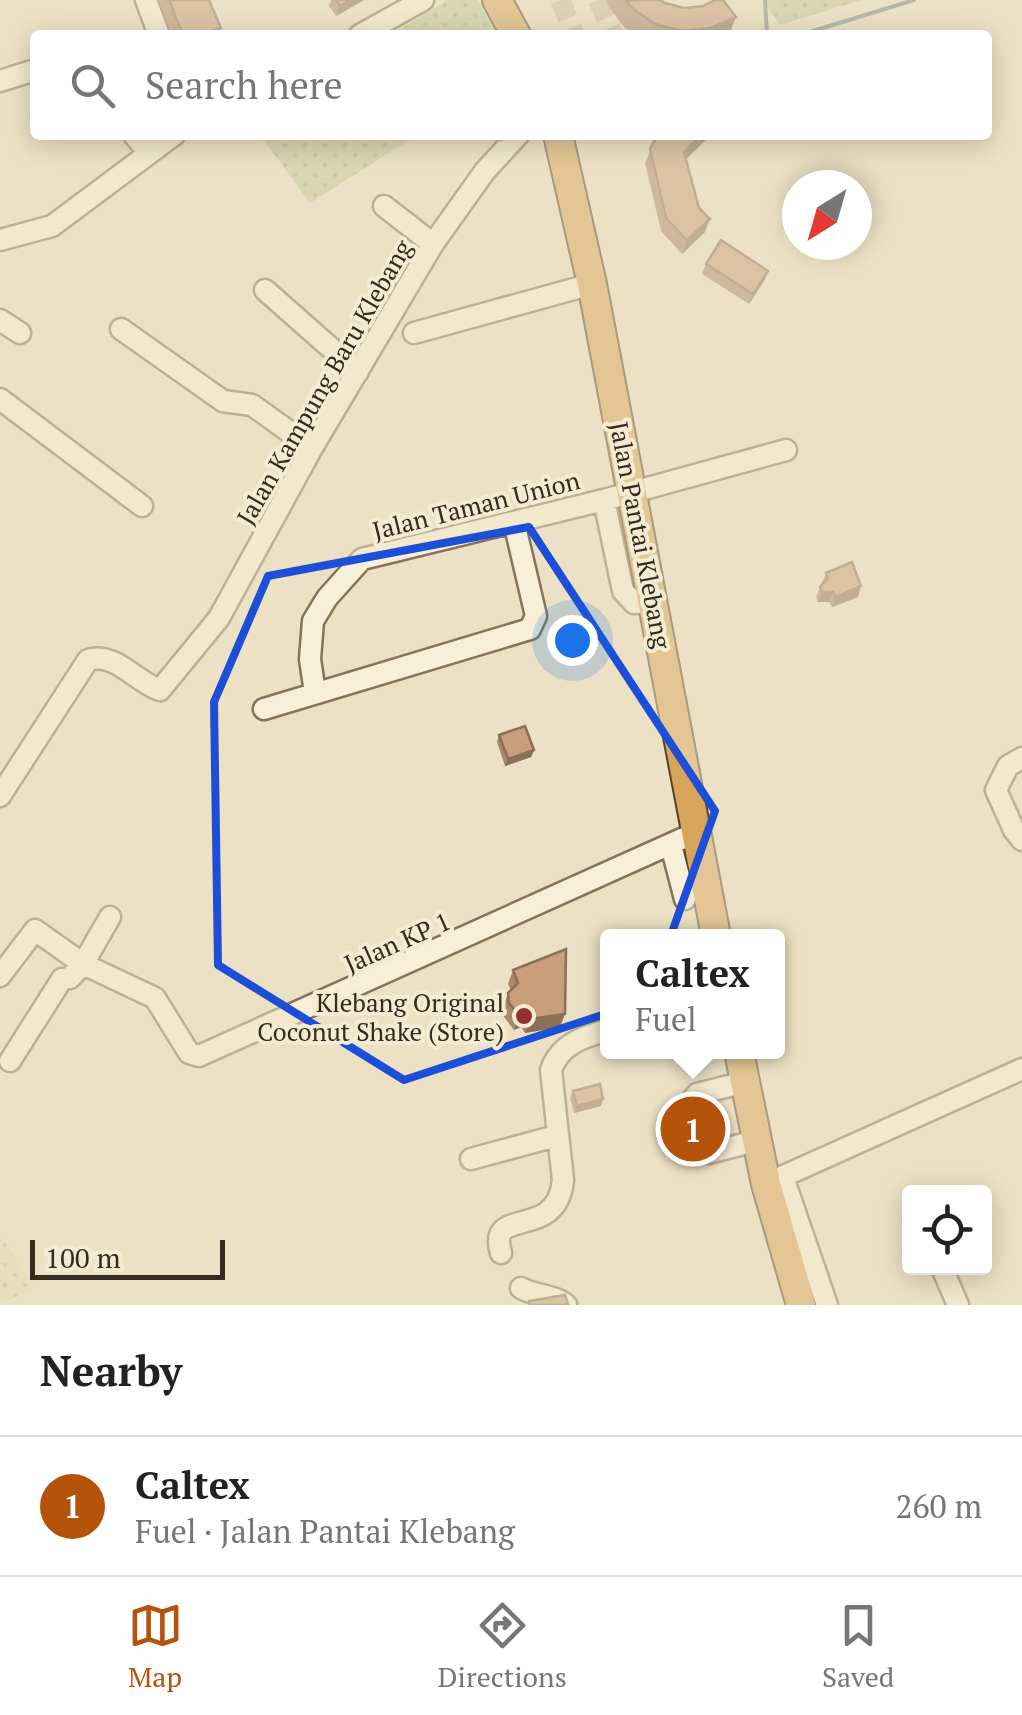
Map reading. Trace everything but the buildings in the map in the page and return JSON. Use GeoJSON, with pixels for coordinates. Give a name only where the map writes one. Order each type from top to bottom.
{"type":"FeatureCollection","features":[{"type":"Feature","properties":{"kind":"highway"},"geometry":{"type":"LineString","coordinates":[[497,0],[513,30]]}},
{"type":"Feature","properties":{"kind":"highway","name":"Jalan Pantai Klebang"},"geometry":{"type":"LineString","coordinates":[[559,140],[592,284],[654,602],[683,839],[714,929]]}},
{"type":"Feature","properties":{"kind":"highway"},"geometry":{"type":"LineString","coordinates":[[740,1059],[756,1141],[774,1180],[806,1305]]}},
{"type":"Feature","properties":{"kind":"street"},"geometry":{"type":"LineString","coordinates":[[146,0],[157,30]]}},
{"type":"Feature","properties":{"kind":"street"},"geometry":{"type":"LineString","coordinates":[[368,30],[414,2]]}},
{"type":"Feature","properties":{"kind":"street"},"geometry":{"type":"LineString","coordinates":[[0,81],[30,72]]}},
{"type":"Feature","properties":{"kind":"street"},"geometry":{"type":"LineString","coordinates":[[138,140],[149,153]]}},
{"type":"Feature","properties":{"kind":"street"},"geometry":{"type":"LineString","coordinates":[[0,240],[52,226],[167,140]]}},
{"type":"Feature","properties":{"kind":"street","name":"Jalan Kampung Baru Klebang"},"geometry":{"type":"LineString","coordinates":[[0,796],[88,660],[96,657],[112,662],[160,690],[186,662],[219,618],[312,448],[432,244],[484,172],[513,140]]}},
{"type":"Feature","properties":{"kind":"street"},"geometry":{"type":"LineString","coordinates":[[384,206],[432,244]]}},
{"type":"Feature","properties":{"kind":"street"},"geometry":{"type":"LineString","coordinates":[[414,332],[592,284]]}},
{"type":"Feature","properties":{"kind":"street"},"geometry":{"type":"LineString","coordinates":[[265,290],[358,372]]}},
{"type":"Feature","properties":{"kind":"street"},"geometry":{"type":"LineString","coordinates":[[0,320],[20,333]]}},
{"type":"Feature","properties":{"kind":"street"},"geometry":{"type":"LineString","coordinates":[[121,329],[222,401],[252,405],[312,448]]}},
{"type":"Feature","properties":{"kind":"street"},"geometry":{"type":"LineString","coordinates":[[0,399],[142,506]]}},
{"type":"Feature","properties":{"kind":"street","name":"Jalan Taman Union"},"geometry":{"type":"LineString","coordinates":[[315,692],[310,659],[313,621],[327,598],[362,558],[604,500],[786,450]]}},
{"type":"Feature","properties":{"kind":"street"},"geometry":{"type":"LineString","coordinates":[[604,500],[623,591],[634,603],[654,602]]}},
{"type":"Feature","properties":{"kind":"street"},"geometry":{"type":"LineString","coordinates":[[264,709],[530,629],[536,616],[514,522]]}},
{"type":"Feature","properties":{"kind":"street"},"geometry":{"type":"LineString","coordinates":[[1022,758],[1008,766],[996,790],[1022,840]]}},
{"type":"Feature","properties":{"kind":"street"},"geometry":{"type":"LineString","coordinates":[[683,839],[686,899]]}},
{"type":"Feature","properties":{"kind":"street","name":"Jalan KP 1"},"geometry":{"type":"LineString","coordinates":[[83,964],[155,998],[190,1053],[199,1056],[683,839]]}},
{"type":"Feature","properties":{"kind":"street"},"geometry":{"type":"LineString","coordinates":[[10,1061],[62,979],[70,978],[83,964],[110,918]]}},
{"type":"Feature","properties":{"kind":"street"},"geometry":{"type":"LineString","coordinates":[[0,976],[35,930],[83,964]]}},
{"type":"Feature","properties":{"kind":"street"},"geometry":{"type":"LineString","coordinates":[[501,1254],[498,1244],[504,1229],[546,1215],[561,1198],[563,1180],[551,1070],[565,1047],[600,1033]]}},
{"type":"Feature","properties":{"kind":"street"},"geometry":{"type":"LineString","coordinates":[[774,1180],[1022,1069]]}},
{"type":"Feature","properties":{"kind":"street"},"geometry":{"type":"LineString","coordinates":[[745,1082],[698,1094],[688,1104],[688,1112],[697,1146],[702,1151],[708,1153],[756,1141]]}},
{"type":"Feature","properties":{"kind":"street"},"geometry":{"type":"LineString","coordinates":[[470,1159],[556,1136]]}},
{"type":"Feature","properties":{"kind":"street"},"geometry":{"type":"LineString","coordinates":[[945,1275],[958,1305]]}},
{"type":"Feature","properties":{"kind":"street"},"geometry":{"type":"LineString","coordinates":[[521,1288],[566,1305]]}},
{"type":"Feature","properties":{"kind":"highlighted area"},"geometry":{"type":"Polygon","coordinates":[[[529,527],[715,811],[648,1000],[404,1080],[218,965],[214,702],[268,576],[529,527]]]}},
{"type":"Feature","properties":{"kind":"shaded area"},"geometry":{"type":"Polygon","coordinates":[[[0,1234],[35,1287],[0,1305],[0,1234]]]}},
{"type":"Feature","properties":{"kind":"green space"},"geometry":{"type":"Polygon","coordinates":[[[447,0],[478,0],[493,30],[399,30],[447,0]]]}},
{"type":"Feature","properties":{"kind":"green space"},"geometry":{"type":"Polygon","coordinates":[[[763,0],[861,0],[780,25],[763,0]]]}},
{"type":"Feature","properties":{"kind":"green space"},"geometry":{"type":"Polygon","coordinates":[[[264,140],[409,140],[310,203],[264,140]]]}},
{"type":"Feature","properties":{"kind":"waterway"},"geometry":{"type":"LineString","coordinates":[[765,0],[767,30]]}},
{"type":"Feature","properties":{"kind":"waterway"},"geometry":{"type":"LineString","coordinates":[[816,30],[914,0]]}},
{"type":"Feature","properties":{"kind":"tunnel"},"geometry":{"type":"LineString","coordinates":[[560,0],[573,30]]}},
{"type":"Feature","properties":{"kind":"tunnel"},"geometry":{"type":"LineString","coordinates":[[598,0],[612,30]]}},
{"type":"Feature","properties":{"kind":"place","name":"Klebang Original Coconut Shake (Store)"},"geometry":{"type":"Point","coordinates":[524,1016]}},
{"type":"Feature","properties":{"kind":"place","name":"Caltex"},"geometry":{"type":"Point","coordinates":[693,1129]}}]}
